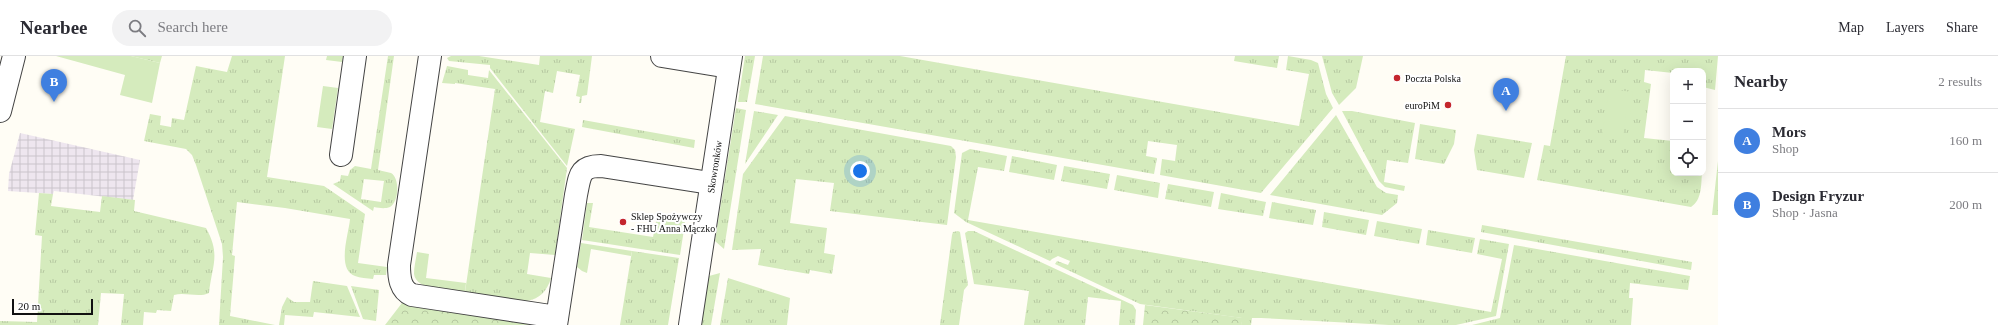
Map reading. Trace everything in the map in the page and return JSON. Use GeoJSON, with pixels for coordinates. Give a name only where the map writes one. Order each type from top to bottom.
{"type":"FeatureCollection","features":[{"type":"Feature","properties":{"kind":"street"},"geometry":{"type":"LineString","coordinates":[[0,111],[14,56]]}},
{"type":"Feature","properties":{"kind":"street"},"geometry":{"type":"LineString","coordinates":[[341,155],[356,56]]}},
{"type":"Feature","properties":{"kind":"street"},"geometry":{"type":"LineString","coordinates":[[430,56],[399,266],[399,275],[406,293],[557,321],[576,195],[580,177],[584,169],[591,166],[601,166],[710,183]]}},
{"type":"Feature","properties":{"kind":"street"},"geometry":{"type":"LineString","coordinates":[[662,56],[730,61]]}},
{"type":"Feature","properties":{"kind":"street","name":"Skowronków"},"geometry":{"type":"LineString","coordinates":[[690,325],[710,183],[730,61]]}},
{"type":"Feature","properties":{"kind":"shaded area"},"geometry":{"type":"Polygon","coordinates":[[[20,133],[140,160],[133,200],[54,191],[53,194],[8,191],[9,174],[20,133]]]}},
{"type":"Feature","properties":{"kind":"green space"},"geometry":{"type":"Polygon","coordinates":[[[56,56],[131,56],[160,63],[152,103],[120,95],[125,75],[56,56]]]}},
{"type":"Feature","properties":{"kind":"green space"},"geometry":{"type":"Polygon","coordinates":[[[131,56],[162,56],[160,63],[131,56]]]}},
{"type":"Feature","properties":{"kind":"green space"},"geometry":{"type":"Polygon","coordinates":[[[232,56],[285,56],[267,177],[324,186],[365,214],[358,263],[387,267],[386,275],[374,275],[373,279],[357,277],[349,272],[346,266],[345,250],[350,219],[285,208],[237,202],[232,255],[235,256],[230,316],[275,325],[219,325],[223,257],[222,244],[192,155],[186,149],[144,141],[150,114],[161,116],[160,125],[171,127],[172,118],[184,120],[196,66],[227,72],[232,56]]]}},
{"type":"Feature","properties":{"kind":"green space"},"geometry":{"type":"Polygon","coordinates":[[[327,56],[343,56],[342,62],[326,60],[327,56]]]}},
{"type":"Feature","properties":{"kind":"green space"},"geometry":{"type":"Polygon","coordinates":[[[388,56],[394,56],[378,170],[391,173],[396,180],[397,195],[390,207],[374,207],[373,211],[333,184],[340,181],[341,175],[348,176],[350,170],[355,166],[371,169],[388,56]],[[364,179],[361,199],[381,202],[384,181],[364,179]]]}},
{"type":"Feature","properties":{"kind":"green space"},"geometry":{"type":"Polygon","coordinates":[[[451,56],[479,56],[539,65],[540,56],[592,56],[587,95],[582,96],[581,103],[579,103],[580,97],[576,96],[580,75],[557,71],[553,93],[545,91],[540,122],[575,129],[567,166],[490,68],[490,65],[449,61],[447,58],[451,56]]]}},
{"type":"Feature","properties":{"kind":"green space"},"geometry":{"type":"Polygon","coordinates":[[[745,56],[755,56],[747,102],[738,102],[745,56]]]}},
{"type":"Feature","properties":{"kind":"green space"},"geometry":{"type":"Polygon","coordinates":[[[763,56],[900,56],[1299,126],[1309,74],[1286,70],[1288,56],[1311,60],[1318,63],[1326,94],[1333,108],[1261,193],[1160,175],[1162,159],[1175,161],[1177,145],[1148,141],[1146,156],[1157,158],[1154,174],[755,104],[763,56]]]}},
{"type":"Feature","properties":{"kind":"green space"},"geometry":{"type":"Polygon","coordinates":[[[1235,56],[1279,56],[1277,68],[1234,61],[1235,56]]]}},
{"type":"Feature","properties":{"kind":"green space"},"geometry":{"type":"Polygon","coordinates":[[[1322,56],[1363,56],[1356,88],[1339,105],[1332,93],[1322,56]]]}},
{"type":"Feature","properties":{"kind":"green space"},"geometry":{"type":"Polygon","coordinates":[[[1566,56],[1718,56],[1715,90],[1706,88],[1706,68],[1670,68],[1670,73],[1645,70],[1644,82],[1651,84],[1644,138],[1670,141],[1670,176],[1702,176],[1699,196],[1695,204],[1691,207],[1537,180],[1544,145],[1550,146],[1566,56]]]}},
{"type":"Feature","properties":{"kind":"green space"},"geometry":{"type":"Polygon","coordinates":[[[447,66],[468,70],[468,75],[488,78],[489,70],[567,168],[555,255],[530,253],[527,274],[551,278],[542,294],[531,300],[526,301],[465,292],[495,89],[455,83],[442,83],[447,66]]]}},
{"type":"Feature","properties":{"kind":"green space"},"geometry":{"type":"Polygon","coordinates":[[[323,86],[338,88],[332,129],[317,127],[323,86]]]}},
{"type":"Feature","properties":{"kind":"green space"},"geometry":{"type":"Polygon","coordinates":[[[1609,89],[1633,92],[1630,114],[1626,114],[1623,139],[1602,136],[1609,89]]]}},
{"type":"Feature","properties":{"kind":"green space"},"geometry":{"type":"Polygon","coordinates":[[[736,108],[746,110],[724,249],[715,241],[736,108]]]}},
{"type":"Feature","properties":{"kind":"green space"},"geometry":{"type":"Polygon","coordinates":[[[754,111],[778,115],[745,164],[754,111]]]}},
{"type":"Feature","properties":{"kind":"green space"},"geometry":{"type":"Polygon","coordinates":[[[1342,111],[1352,111],[1415,123],[1408,163],[1387,160],[1384,182],[1405,186],[1404,191],[1385,187],[1379,181],[1342,111]]]}},
{"type":"Feature","properties":{"kind":"green space"},"geometry":{"type":"Polygon","coordinates":[[[1336,115],[1377,187],[1386,193],[1398,195],[1397,203],[1382,215],[1270,195],[1336,115]]]}},
{"type":"Feature","properties":{"kind":"green space"},"geometry":{"type":"Polygon","coordinates":[[[785,116],[951,146],[955,150],[956,157],[947,225],[830,211],[834,183],[796,179],[790,223],[827,228],[824,253],[835,255],[832,274],[810,270],[809,274],[758,265],[761,249],[732,250],[743,174],[785,116]]]}},
{"type":"Feature","properties":{"kind":"green space"},"geometry":{"type":"Polygon","coordinates":[[[583,120],[695,140],[694,148],[582,127],[583,120]]]}},
{"type":"Feature","properties":{"kind":"green space"},"geometry":{"type":"Polygon","coordinates":[[[1420,124],[1456,130],[1454,144],[1444,164],[1415,159],[1420,124]]]}},
{"type":"Feature","properties":{"kind":"green space"},"geometry":{"type":"Polygon","coordinates":[[[1477,134],[1532,143],[1524,178],[1477,170],[1474,150],[1477,134]]]}},
{"type":"Feature","properties":{"kind":"green space"},"geometry":{"type":"Polygon","coordinates":[[[970,149],[1007,156],[1004,171],[978,167],[968,220],[1491,312],[1502,259],[1477,254],[1480,239],[1509,244],[1496,316],[1456,325],[1389,325],[1252,318],[1251,325],[1241,325],[1242,318],[1140,304],[1055,264],[1057,261],[1068,265],[1070,261],[1058,256],[1050,261],[966,222],[954,213],[962,153],[970,149]]]}},
{"type":"Feature","properties":{"kind":"green space"},"geometry":{"type":"Polygon","coordinates":[[[1012,156],[1057,165],[1054,180],[1009,172],[1012,156]]]}},
{"type":"Feature","properties":{"kind":"green space"},"geometry":{"type":"Polygon","coordinates":[[[1718,161],[1718,215],[1712,215],[1718,161]]]}},
{"type":"Feature","properties":{"kind":"green space"},"geometry":{"type":"Polygon","coordinates":[[[1064,166],[1110,174],[1107,189],[1061,181],[1064,166]]]}},
{"type":"Feature","properties":{"kind":"green space"},"geometry":{"type":"Polygon","coordinates":[[[1117,175],[1160,183],[1158,198],[1114,190],[1117,175]]]}},
{"type":"Feature","properties":{"kind":"green space"},"geometry":{"type":"Polygon","coordinates":[[[1168,184],[1214,192],[1211,207],[1165,199],[1168,184]]]}},
{"type":"Feature","properties":{"kind":"green space"},"geometry":{"type":"Polygon","coordinates":[[[39,193],[53,194],[51,206],[100,212],[102,196],[135,200],[134,211],[206,228],[211,237],[214,253],[209,293],[201,295],[174,295],[171,311],[157,310],[156,313],[144,312],[143,325],[121,325],[124,294],[101,293],[98,325],[0,325],[0,321],[37,322],[42,236],[35,235],[39,193]]]}},
{"type":"Feature","properties":{"kind":"green space"},"geometry":{"type":"Polygon","coordinates":[[[1221,193],[1266,202],[1263,216],[1218,209],[1221,193]]]}},
{"type":"Feature","properties":{"kind":"green space"},"geometry":{"type":"Polygon","coordinates":[[[1272,202],[1316,210],[1313,225],[1269,218],[1272,202]]]}},
{"type":"Feature","properties":{"kind":"green space"},"geometry":{"type":"Polygon","coordinates":[[[587,203],[593,203],[589,227],[653,237],[657,217],[660,214],[682,218],[685,223],[680,255],[582,240],[587,203]]]}},
{"type":"Feature","properties":{"kind":"green space"},"geometry":{"type":"Polygon","coordinates":[[[1324,212],[1369,220],[1366,235],[1322,227],[1324,212]]]}},
{"type":"Feature","properties":{"kind":"green space"},"geometry":{"type":"Polygon","coordinates":[[[1377,221],[1422,229],[1419,244],[1374,236],[1377,221]]]}},
{"type":"Feature","properties":{"kind":"green space"},"geometry":{"type":"Polygon","coordinates":[[[1482,225],[1692,262],[1691,270],[1481,232],[1482,225]]]}},
{"type":"Feature","properties":{"kind":"green space"},"geometry":{"type":"Polygon","coordinates":[[[1428,230],[1475,238],[1472,253],[1426,245],[1428,230]]]}},
{"type":"Feature","properties":{"kind":"green space"},"geometry":{"type":"Polygon","coordinates":[[[968,231],[974,231],[1133,305],[1136,310],[1135,325],[1119,325],[1121,301],[1088,297],[1085,325],[1024,325],[1029,291],[974,284],[965,233],[968,231]]]}},
{"type":"Feature","properties":{"kind":"green space"},"geometry":{"type":"Polygon","coordinates":[[[953,232],[960,232],[968,285],[964,290],[959,325],[940,325],[952,235],[953,232]]]}},
{"type":"Feature","properties":{"kind":"green space"},"geometry":{"type":"Polygon","coordinates":[[[581,243],[632,251],[631,256],[591,249],[587,273],[577,267],[581,243]]]}},
{"type":"Feature","properties":{"kind":"green space"},"geometry":{"type":"Polygon","coordinates":[[[1514,245],[1690,276],[1688,290],[1630,283],[1629,298],[1633,298],[1631,325],[1472,325],[1500,318],[1514,245]]]}},
{"type":"Feature","properties":{"kind":"green space"},"geometry":{"type":"Polygon","coordinates":[[[632,251],[679,258],[668,325],[620,325],[632,251]]]}},
{"type":"Feature","properties":{"kind":"green space"},"geometry":{"type":"Polygon","coordinates":[[[417,252],[429,254],[426,278],[466,283],[465,292],[435,289],[421,284],[416,280],[414,274],[417,252]]]}},
{"type":"Feature","properties":{"kind":"green space"},"geometry":{"type":"Polygon","coordinates":[[[720,273],[711,325],[701,325],[709,276],[720,273]]]}},
{"type":"Feature","properties":{"kind":"green space"},"geometry":{"type":"Polygon","coordinates":[[[728,278],[790,298],[787,325],[720,325],[728,278]]]}},
{"type":"Feature","properties":{"kind":"green space"},"geometry":{"type":"Polygon","coordinates":[[[313,281],[347,286],[360,317],[314,312],[313,317],[285,315],[284,325],[279,325],[282,307],[287,297],[294,302],[310,302],[313,281]]]}},
{"type":"Feature","properties":{"kind":"green space"},"geometry":{"type":"Polygon","coordinates":[[[351,286],[379,290],[376,321],[363,319],[351,286]]]}},
{"type":"Feature","properties":{"kind":"green space"},"geometry":{"type":"Polygon","coordinates":[[[402,303],[518,320],[530,325],[385,325],[402,303]]]}},
{"type":"Feature","properties":{"kind":"green space"},"geometry":{"type":"Polygon","coordinates":[[[1145,305],[1243,318],[1241,325],[1143,325],[1145,305]]]}},
{"type":"Feature","properties":{"kind":"place","name":"Poczta Polska"},"geometry":{"type":"Point","coordinates":[1397,78]}},
{"type":"Feature","properties":{"kind":"place","name":"Design Fryzur"},"geometry":{"type":"Point","coordinates":[54,102]}},
{"type":"Feature","properties":{"kind":"place","name":"euroPiM"},"geometry":{"type":"Point","coordinates":[1448,105]}},
{"type":"Feature","properties":{"kind":"place","name":"Mors"},"geometry":{"type":"Point","coordinates":[1506,111]}},
{"type":"Feature","properties":{"kind":"place","name":"Sklep Spożywczy - FHU Anna Mączko"},"geometry":{"type":"Point","coordinates":[623,222]}}]}
